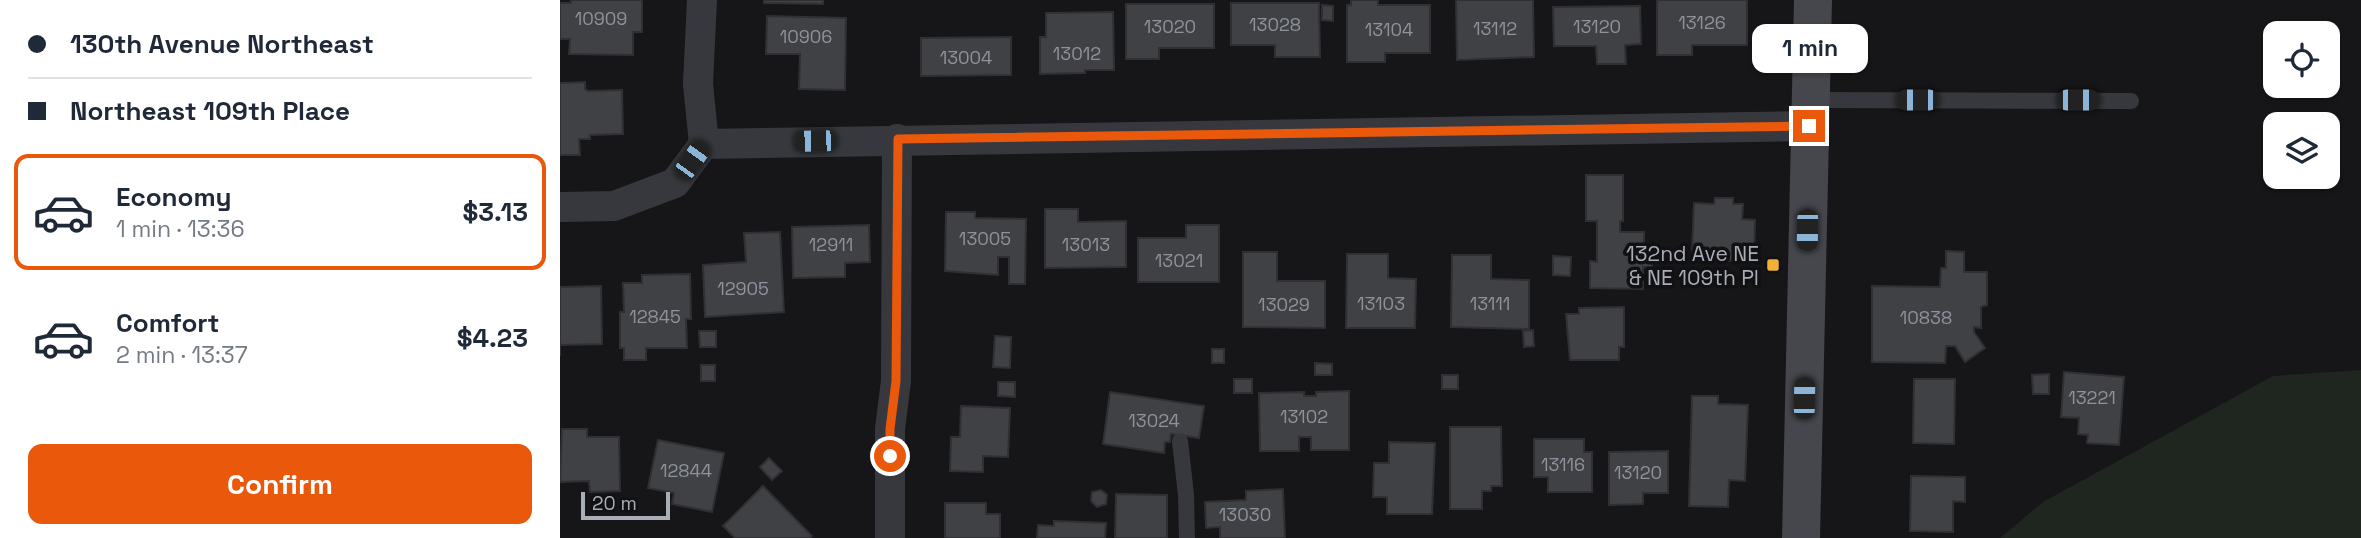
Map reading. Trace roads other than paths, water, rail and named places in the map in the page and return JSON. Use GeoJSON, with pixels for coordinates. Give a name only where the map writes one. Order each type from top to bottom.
{"type":"FeatureCollection","features":[{"type":"Feature","properties":{"kind":"street"},"geometry":{"type":"LineString","coordinates":[[560,207],[614,206],[675,183],[704,144],[698,84],[702,0]]}},
{"type":"Feature","properties":{"kind":"street"},"geometry":{"type":"LineString","coordinates":[[1801,538],[1813,0]]}},
{"type":"Feature","properties":{"kind":"street"},"geometry":{"type":"LineString","coordinates":[[704,144],[1810,113]]}},
{"type":"Feature","properties":{"kind":"street"},"geometry":{"type":"LineString","coordinates":[[890,538],[890,429],[896,381],[898,139]]}},
{"type":"Feature","properties":{"kind":"lane"},"geometry":{"type":"LineString","coordinates":[[1810,113],[2132,101]]}},
{"type":"Feature","properties":{"kind":"lane"},"geometry":{"type":"LineString","coordinates":[[1180,441],[1187,538]]}},
{"type":"Feature","properties":{"kind":"place","name":"132nd Ave NE & NE 109th Pl"},"geometry":{"type":"Point","coordinates":[1773,265]}}]}
